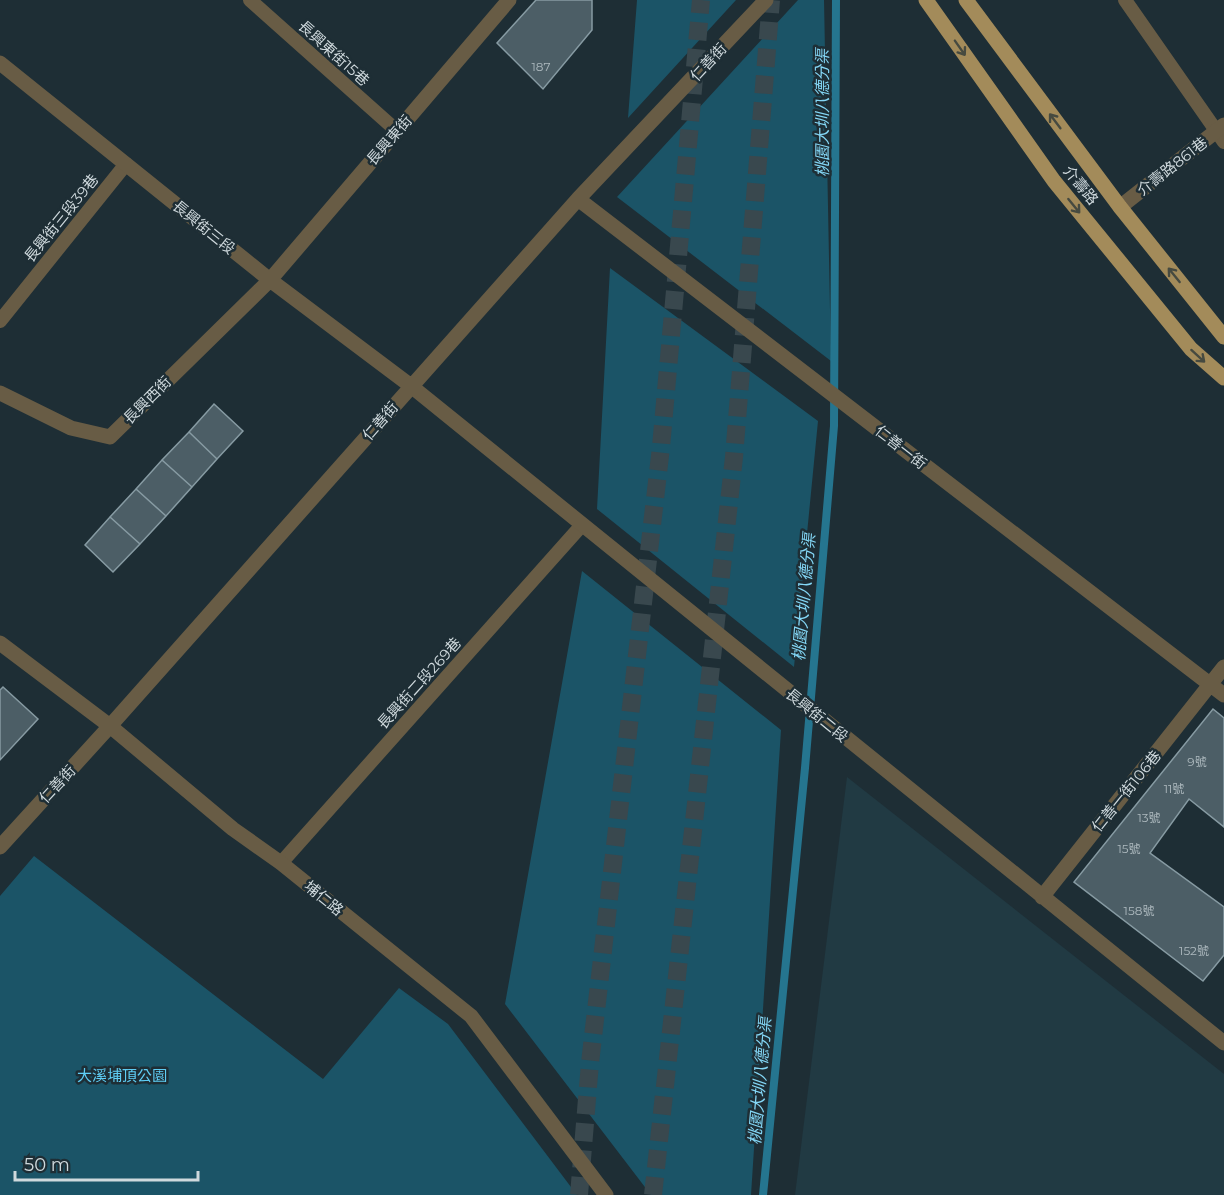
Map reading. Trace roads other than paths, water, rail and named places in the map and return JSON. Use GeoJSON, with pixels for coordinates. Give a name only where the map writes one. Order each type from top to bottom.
{"type":"FeatureCollection","features":[{"type":"Feature","properties":{"kind":"main road","name":"介壽路"},"geometry":{"type":"LineString","coordinates":[[926,0],[1054,181],[1191,349],[1224,378]]}},
{"type":"Feature","properties":{"kind":"main road","name":"介壽路"},"geometry":{"type":"LineString","coordinates":[[966,0],[1120,207],[1224,337]]}},
{"type":"Feature","properties":{"kind":"street","name":"長興東街"},"geometry":{"type":"LineString","coordinates":[[270,280],[509,0]]}},
{"type":"Feature","properties":{"kind":"street","name":"仁善街"},"geometry":{"type":"LineString","coordinates":[[0,847],[578,199],[766,0]]}},
{"type":"Feature","properties":{"kind":"street","name":"長興街三段"},"geometry":{"type":"LineString","coordinates":[[0,63],[270,280],[411,386]]}},
{"type":"Feature","properties":{"kind":"street","name":"介壽路861巷"},"geometry":{"type":"LineString","coordinates":[[1120,207],[1221,133]]}},
{"type":"Feature","properties":{"kind":"street","name":"仁善一街"},"geometry":{"type":"LineString","coordinates":[[578,199],[1224,695]]}},
{"type":"Feature","properties":{"kind":"street","name":"長興西街"},"geometry":{"type":"LineString","coordinates":[[0,393],[71,428],[110,437],[270,280]]}},
{"type":"Feature","properties":{"kind":"street","name":"長興街二段"},"geometry":{"type":"LineString","coordinates":[[411,386],[1224,1043]]}},
{"type":"Feature","properties":{"kind":"street","name":"埔仁路"},"geometry":{"type":"LineString","coordinates":[[0,643],[110,726],[233,829],[281,863],[471,1016],[606,1195]]}},
{"type":"Feature","properties":{"kind":"street","name":"仁善一街106巷"},"geometry":{"type":"LineString","coordinates":[[1042,897],[1224,667]]}},
{"type":"Feature","properties":{"kind":"lane","name":"長興東街15巷"},"geometry":{"type":"LineString","coordinates":[[250,0],[397,131]]}},
{"type":"Feature","properties":{"kind":"lane"},"geometry":{"type":"LineString","coordinates":[[1125,0],[1221,133]]}},
{"type":"Feature","properties":{"kind":"lane","name":"長興街三段39巷"},"geometry":{"type":"LineString","coordinates":[[0,321],[126,164]]}},
{"type":"Feature","properties":{"kind":"lane","name":"長興街二段269巷"},"geometry":{"type":"LineString","coordinates":[[281,863],[582,525]]}},
{"type":"Feature","properties":{"kind":"waterway","name":"桃園大圳八德分渠"},"geometry":{"type":"LineString","coordinates":[[763,1195],[805,768],[834,426],[836,0]]}},
{"type":"Feature","properties":{"kind":"tunnel"},"geometry":{"type":"LineString","coordinates":[[579,1195],[590,1063],[661,447],[701,0]]}},
{"type":"Feature","properties":{"kind":"tunnel"},"geometry":{"type":"LineString","coordinates":[[653,1195],[734,457],[771,0]]}},
{"type":"Feature","properties":{"kind":"park label","name":"大溪埔頂公園"},"geometry":{"type":"Point","coordinates":[122,1075]}}]}
